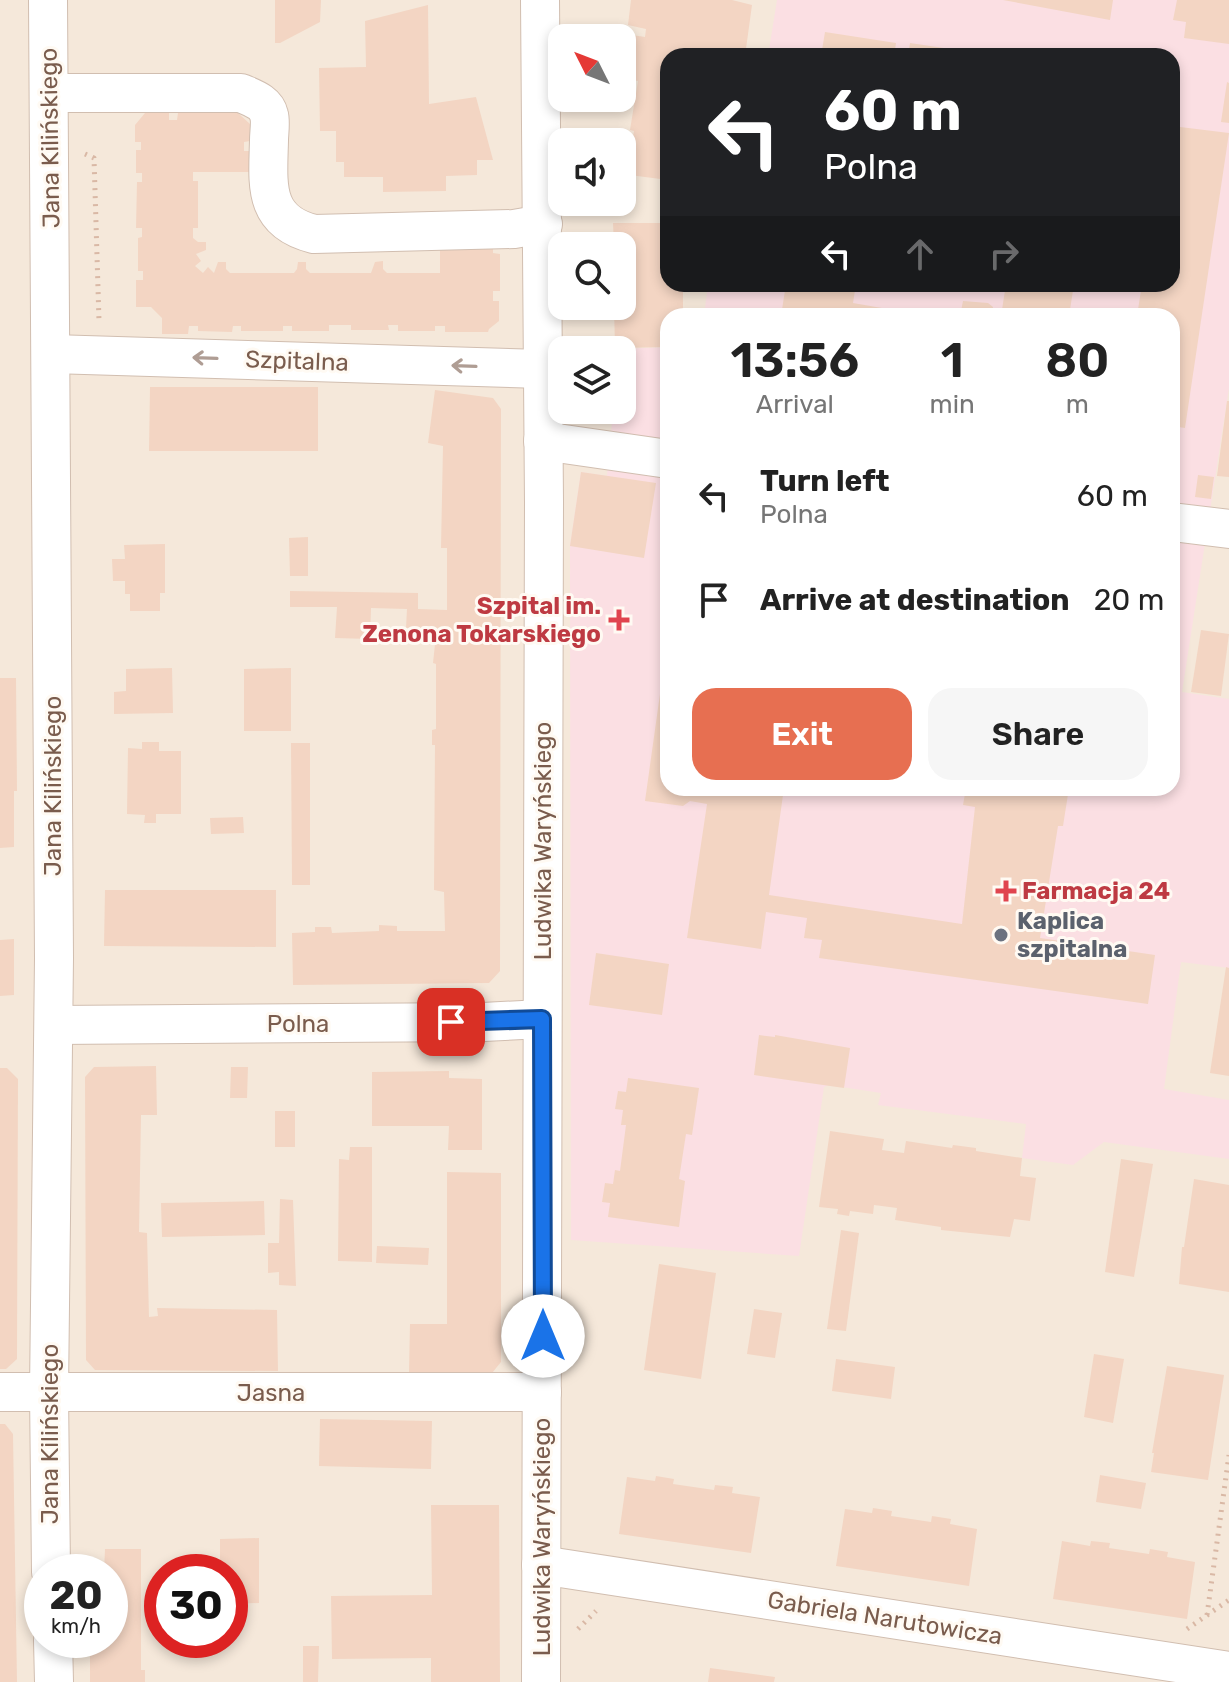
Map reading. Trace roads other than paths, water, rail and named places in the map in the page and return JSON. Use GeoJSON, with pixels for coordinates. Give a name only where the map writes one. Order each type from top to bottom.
{"type":"FeatureCollection","features":[{"type":"Feature","properties":{"kind":"street","name":"Jana Kilińskiego"},"geometry":{"type":"LineString","coordinates":[[48,0],[54,1025],[49,1392],[51,1554]]}},
{"type":"Feature","properties":{"kind":"street","name":"Ludwika Waryńskiego"},"geometry":{"type":"LineString","coordinates":[[540,0],[543,224],[541,1682]]}},
{"type":"Feature","properties":{"kind":"street"},"geometry":{"type":"LineString","coordinates":[[49,93],[241,93],[259,101],[269,114],[268,190],[276,212],[294,229],[314,234],[514,229],[543,224]]}},
{"type":"Feature","properties":{"kind":"street","name":"Szpitalna"},"geometry":{"type":"LineString","coordinates":[[52,354],[542,369]]}},
{"type":"Feature","properties":{"kind":"street"},"geometry":{"type":"LineString","coordinates":[[543,441],[660,458]]}},
{"type":"Feature","properties":{"kind":"street"},"geometry":{"type":"LineString","coordinates":[[1180,523],[1229,529]]}},
{"type":"Feature","properties":{"kind":"street","name":"Polna"},"geometry":{"type":"LineString","coordinates":[[54,1025],[542,1019]]}},
{"type":"Feature","properties":{"kind":"street","name":"Jasna"},"geometry":{"type":"LineString","coordinates":[[0,1392],[542,1392]]}},
{"type":"Feature","properties":{"kind":"street","name":"Gabriela Narutowicza"},"geometry":{"type":"LineString","coordinates":[[541,1565],[1229,1671]]}},
{"type":"Feature","properties":{"kind":"street"},"geometry":{"type":"LineString","coordinates":[[53,1658],[54,1682]]}},
{"type":"Feature","properties":{"kind":"place","name":"Szpital im. Zenona Tokarskiego"},"geometry":{"type":"Point","coordinates":[619,620]}},
{"type":"Feature","properties":{"kind":"place","name":"Farmacja 24"},"geometry":{"type":"Point","coordinates":[1006,891]}},
{"type":"Feature","properties":{"kind":"place","name":"Kaplica szpitalna"},"geometry":{"type":"Point","coordinates":[1001,935]}}]}
